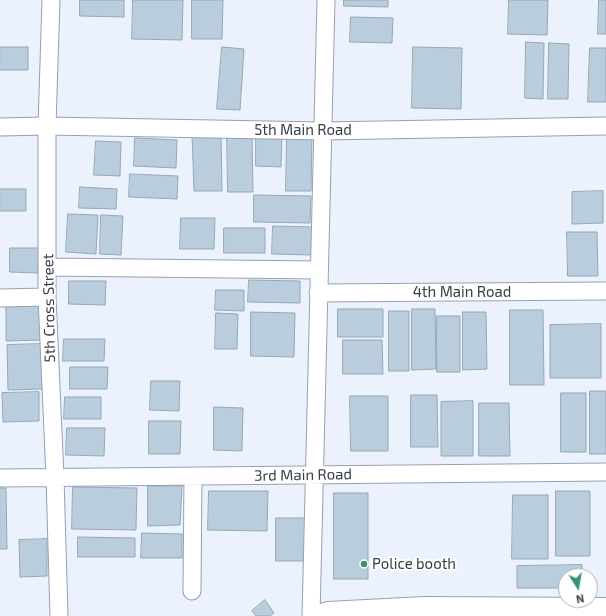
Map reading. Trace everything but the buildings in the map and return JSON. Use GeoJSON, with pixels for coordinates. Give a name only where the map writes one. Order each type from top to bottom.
{"type":"FeatureCollection","features":[{"type":"Feature","properties":{"kind":"main road"},"geometry":{"type":"LineString","coordinates":[[317,616],[328,613],[424,608],[606,609]]}},
{"type":"Feature","properties":{"kind":"street","name":"5th Cross Street"},"geometry":{"type":"LineString","coordinates":[[50,0],[47,297],[55,477],[59,616]]}},
{"type":"Feature","properties":{"kind":"street"},"geometry":{"type":"LineString","coordinates":[[311,616],[326,0]]}},
{"type":"Feature","properties":{"kind":"street","name":"5th Main Road"},"geometry":{"type":"LineString","coordinates":[[0,127],[48,126],[323,131],[606,126]]}},
{"type":"Feature","properties":{"kind":"street"},"geometry":{"type":"LineString","coordinates":[[48,267],[319,270]]}},
{"type":"Feature","properties":{"kind":"street","name":"4th Main Road"},"geometry":{"type":"LineString","coordinates":[[318,292],[606,291]]}},
{"type":"Feature","properties":{"kind":"street"},"geometry":{"type":"LineString","coordinates":[[0,298],[47,297]]}},
{"type":"Feature","properties":{"kind":"street","name":"3rd Main Road"},"geometry":{"type":"LineString","coordinates":[[0,478],[606,472]]}},
{"type":"Feature","properties":{"kind":"street"},"geometry":{"type":"LineString","coordinates":[[192,590],[193,476]]}},
{"type":"Feature","properties":{"kind":"place","name":"Police booth"},"geometry":{"type":"Point","coordinates":[364,564]}}]}
